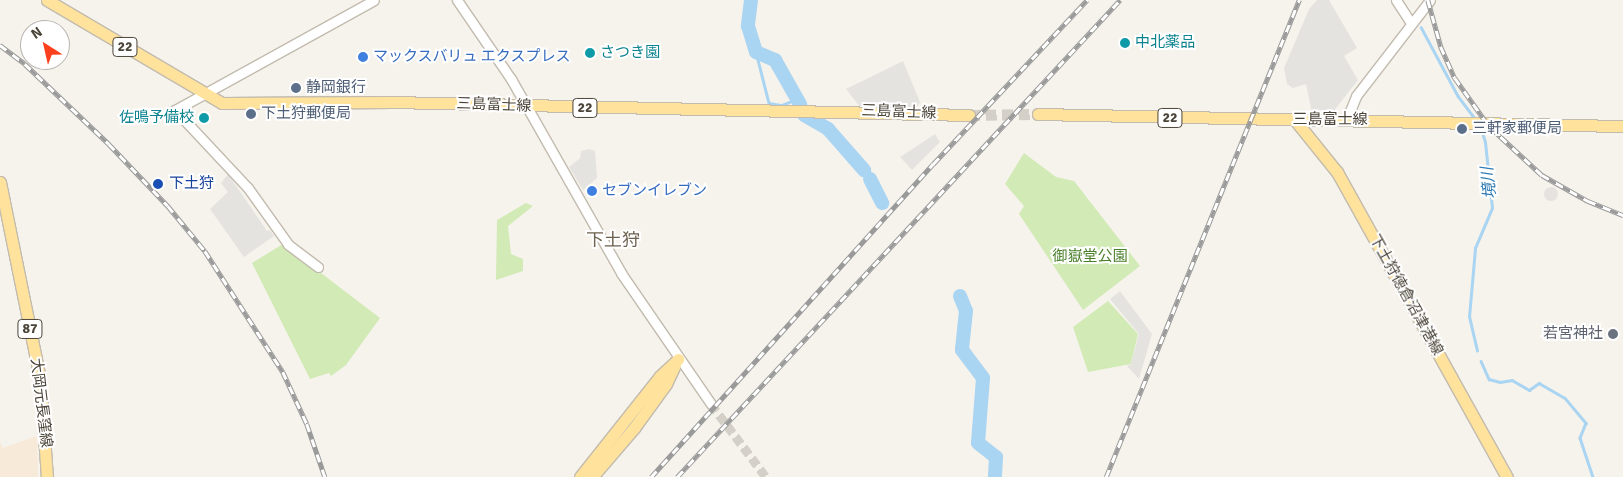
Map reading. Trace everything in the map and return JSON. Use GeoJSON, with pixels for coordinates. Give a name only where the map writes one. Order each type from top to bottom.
{"type":"FeatureCollection","features":[{"type":"Feature","properties":{"kind":"main road","name":"三島富士線"},"geometry":{"type":"LineString","coordinates":[[47,0],[203,94],[222,103],[392,102],[969,115]]}},
{"type":"Feature","properties":{"kind":"main road","name":"三島富士線"},"geometry":{"type":"LineString","coordinates":[[1038,114],[1623,126]]}},
{"type":"Feature","properties":{"kind":"main road","name":"下土狩徳倉沼津港線"},"geometry":{"type":"LineString","coordinates":[[1295,120],[1337,172],[1507,477]]}},
{"type":"Feature","properties":{"kind":"main road","name":"大岡元長窪線"},"geometry":{"type":"LineString","coordinates":[[0,182],[40,378],[47,477]]}},
{"type":"Feature","properties":{"kind":"main road"},"geometry":{"type":"LineString","coordinates":[[580,477],[660,376],[678,359]]}},
{"type":"Feature","properties":{"kind":"main road"},"geometry":{"type":"LineString","coordinates":[[592,477],[634,428],[666,384],[678,359]]}},
{"type":"Feature","properties":{"kind":"street"},"geometry":{"type":"LineString","coordinates":[[318,267],[288,244],[248,188],[175,110],[374,0]]}},
{"type":"Feature","properties":{"kind":"street"},"geometry":{"type":"LineString","coordinates":[[458,0],[488,43],[526,106],[621,273],[710,404]]}},
{"type":"Feature","properties":{"kind":"street"},"geometry":{"type":"LineString","coordinates":[[1396,0],[1411,23]]}},
{"type":"Feature","properties":{"kind":"street"},"geometry":{"type":"LineString","coordinates":[[1346,121],[1356,96],[1430,0]]}},
{"type":"Feature","properties":{"kind":"shaded area"},"geometry":{"type":"Polygon","coordinates":[[[1317,0],[1329,0],[1357,48],[1344,56],[1358,80],[1333,112],[1326,116],[1312,113],[1306,84],[1293,88],[1287,84],[1284,68],[1309,9],[1317,0]]]}},
{"type":"Feature","properties":{"kind":"shaded area"},"geometry":{"type":"Polygon","coordinates":[[[903,61],[920,102],[917,107],[860,107],[846,89],[903,61]]]}},
{"type":"Feature","properties":{"kind":"shaded area"},"geometry":{"type":"Polygon","coordinates":[[[935,134],[940,142],[912,170],[900,157],[935,134]]]}},
{"type":"Feature","properties":{"kind":"shaded area"},"geometry":{"type":"Polygon","coordinates":[[[589,149],[595,151],[597,178],[583,190],[569,167],[580,158],[581,151],[589,149]]]}},
{"type":"Feature","properties":{"kind":"shaded area"},"geometry":{"type":"Polygon","coordinates":[[[228,174],[267,231],[270,230],[274,236],[244,257],[210,209],[228,192],[221,183],[228,174]]]}},
{"type":"Feature","properties":{"kind":"shaded area"},"geometry":{"type":"Polygon","coordinates":[[[1551,187],[1556,189],[1558,194],[1556,199],[1551,201],[1546,199],[1544,194],[1546,189],[1551,187]]]}},
{"type":"Feature","properties":{"kind":"shaded area"},"geometry":{"type":"Polygon","coordinates":[[[1120,291],[1152,334],[1139,379],[1127,366],[1131,364],[1139,334],[1110,299],[1120,291]]]}},
{"type":"Feature","properties":{"kind":"shaded area"},"geometry":{"type":"Polygon","coordinates":[[[37,436],[38,477],[0,477],[0,442],[3,448],[37,436]]]}},
{"type":"Feature","properties":{"kind":"green space","name":"御嶽堂公園"},"geometry":{"type":"Polygon","coordinates":[[[1024,153],[1056,177],[1074,181],[1140,266],[1083,310],[1019,214],[1024,206],[1005,184],[1024,153]]]}},
{"type":"Feature","properties":{"kind":"green space"},"geometry":{"type":"Polygon","coordinates":[[[526,203],[533,206],[508,226],[511,254],[523,259],[523,271],[496,280],[497,220],[526,203]]]}},
{"type":"Feature","properties":{"kind":"green space"},"geometry":{"type":"Polygon","coordinates":[[[283,244],[380,318],[346,365],[331,376],[329,373],[310,379],[252,263],[283,244]]]}},
{"type":"Feature","properties":{"kind":"green space"},"geometry":{"type":"Polygon","coordinates":[[[1108,301],[1138,334],[1131,364],[1088,372],[1073,327],[1108,301]]]}},
{"type":"Feature","properties":{"kind":"waterway"},"geometry":{"type":"LineString","coordinates":[[751,0],[748,26],[756,52],[775,60],[800,104]]}},
{"type":"Feature","properties":{"kind":"waterway","name":"境川"},"geometry":{"type":"LineString","coordinates":[[1421,27],[1458,96],[1476,120]]}},
{"type":"Feature","properties":{"kind":"waterway"},"geometry":{"type":"LineString","coordinates":[[756,52],[769,103],[782,105],[797,99]]}},
{"type":"Feature","properties":{"kind":"waterway"},"geometry":{"type":"LineString","coordinates":[[804,115],[828,129],[864,170]]}},
{"type":"Feature","properties":{"kind":"waterway","name":"境川"},"geometry":{"type":"LineString","coordinates":[[1477,351],[1469,317],[1475,248],[1492,208],[1485,142],[1480,127]]}},
{"type":"Feature","properties":{"kind":"waterway"},"geometry":{"type":"LineString","coordinates":[[870,179],[882,203]]}},
{"type":"Feature","properties":{"kind":"waterway"},"geometry":{"type":"LineString","coordinates":[[960,296],[966,311],[962,350],[983,378],[978,443],[996,457],[995,477]]}},
{"type":"Feature","properties":{"kind":"waterway","name":"境川"},"geometry":{"type":"LineString","coordinates":[[1481,361],[1489,379],[1500,382],[1512,380],[1529,390],[1539,383],[1565,398],[1586,423],[1580,438],[1593,477]]}},
{"type":"Feature","properties":{"kind":"tunnel"},"geometry":{"type":"LineString","coordinates":[[969,115],[1038,114]]}},
{"type":"Feature","properties":{"kind":"tunnel"},"geometry":{"type":"LineString","coordinates":[[711,404],[766,477]]}},
{"type":"Feature","properties":{"kind":"railway"},"geometry":{"type":"LineString","coordinates":[[651,477],[933,164],[1087,0]]}},
{"type":"Feature","properties":{"kind":"railway"},"geometry":{"type":"LineString","coordinates":[[677,477],[1120,0]]}},
{"type":"Feature","properties":{"kind":"railway"},"geometry":{"type":"LineString","coordinates":[[1106,477],[1299,0]]}},
{"type":"Feature","properties":{"kind":"railway"},"geometry":{"type":"LineString","coordinates":[[1428,0],[1441,47],[1455,78],[1489,126],[1542,175],[1588,201],[1623,215]]}},
{"type":"Feature","properties":{"kind":"railway"},"geometry":{"type":"LineString","coordinates":[[0,45],[25,64],[109,144],[168,206],[205,251],[283,372],[307,424],[325,477]]}},
{"type":"Feature","properties":{"kind":"place","name":"中北薬品"},"geometry":{"type":"Point","coordinates":[1125,43]}},
{"type":"Feature","properties":{"kind":"place","name":"さつき園"},"geometry":{"type":"Point","coordinates":[590,53]}},
{"type":"Feature","properties":{"kind":"place","name":"マックスバリュ エクスプレス"},"geometry":{"type":"Point","coordinates":[363,57]}},
{"type":"Feature","properties":{"kind":"place","name":"静岡銀行"},"geometry":{"type":"Point","coordinates":[296,88]}},
{"type":"Feature","properties":{"kind":"place","name":"下土狩郵便局"},"geometry":{"type":"Point","coordinates":[251,114]}},
{"type":"Feature","properties":{"kind":"place","name":"佐鳴予備校"},"geometry":{"type":"Point","coordinates":[204,118]}},
{"type":"Feature","properties":{"kind":"place","name":"三軒家郵便局"},"geometry":{"type":"Point","coordinates":[1462,129]}},
{"type":"Feature","properties":{"kind":"place","name":"下土狩"},"geometry":{"type":"Point","coordinates":[158,184]}},
{"type":"Feature","properties":{"kind":"place","name":"セブンイレブン"},"geometry":{"type":"Point","coordinates":[592,191]}},
{"type":"Feature","properties":{"kind":"place","name":"若宮神社"},"geometry":{"type":"Point","coordinates":[1613,334]}},
{"type":"Feature","properties":{"kind":"district","name":"下土狩"},"geometry":{"type":"Point","coordinates":[613,240]}}]}
